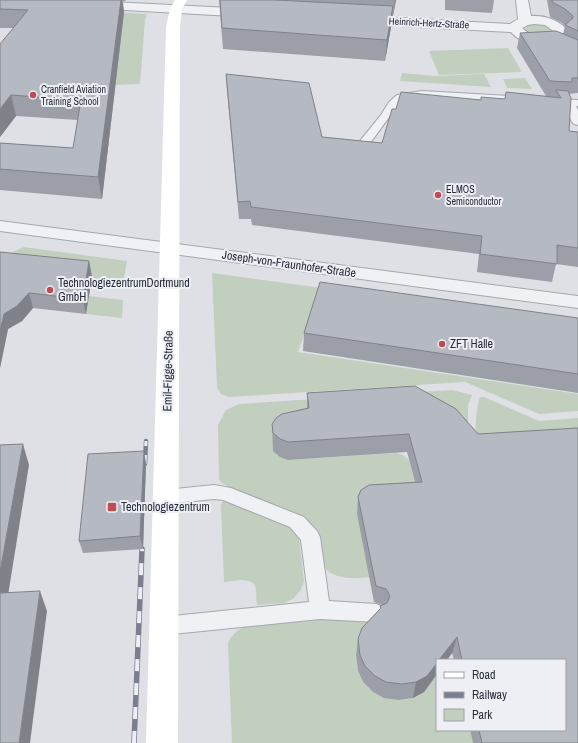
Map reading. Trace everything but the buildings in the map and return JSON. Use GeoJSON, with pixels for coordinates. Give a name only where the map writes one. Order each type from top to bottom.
{"type":"FeatureCollection","features":[{"type":"Feature","properties":{"kind":"street"},"geometry":{"type":"LineString","coordinates":[[522,0],[520,25],[516,32],[528,38],[549,39]]}},
{"type":"Feature","properties":{"kind":"street"},"geometry":{"type":"LineString","coordinates":[[82,4],[179,5],[262,14]]}},
{"type":"Feature","properties":{"kind":"street","name":"Emil-Figge-Straße"},"geometry":{"type":"LineString","coordinates":[[162,743],[173,27],[179,5]]}},
{"type":"Feature","properties":{"kind":"street","name":"Heinrich-Hertz-Straße"},"geometry":{"type":"LineString","coordinates":[[348,19],[520,25],[542,21],[558,24],[562,32],[556,38],[549,39]]}},
{"type":"Feature","properties":{"kind":"street","name":"Joseph-von-Fraunhofer-Straße"},"geometry":{"type":"LineString","coordinates":[[0,226],[578,302]]}},
{"type":"Feature","properties":{"kind":"lane"},"geometry":{"type":"LineString","coordinates":[[549,39],[565,47]]}},
{"type":"Feature","properties":{"kind":"lane"},"geometry":{"type":"LineString","coordinates":[[366,141],[386,116],[393,104],[401,97],[422,94],[573,103],[578,122]]}},
{"type":"Feature","properties":{"kind":"lane"},"geometry":{"type":"LineString","coordinates":[[165,497],[214,492],[225,493],[297,522],[310,537],[320,610]]}},
{"type":"Feature","properties":{"kind":"lane"},"geometry":{"type":"LineString","coordinates":[[164,626],[320,610],[376,613]]}},
{"type":"Feature","properties":{"kind":"green space"},"geometry":{"type":"Polygon","coordinates":[[[91,11],[147,14],[145,20],[140,84],[115,85],[91,11]]]}},
{"type":"Feature","properties":{"kind":"green space"},"geometry":{"type":"Polygon","coordinates":[[[534,24],[548,26],[554,31],[529,33],[525,30],[527,26],[534,24]]]}},
{"type":"Feature","properties":{"kind":"green space"},"geometry":{"type":"Polygon","coordinates":[[[508,48],[522,72],[439,75],[429,51],[508,48]]]}},
{"type":"Feature","properties":{"kind":"green space"},"geometry":{"type":"Polygon","coordinates":[[[402,73],[435,76],[484,74],[491,87],[400,81],[402,73]]]}},
{"type":"Feature","properties":{"kind":"green space"},"geometry":{"type":"Polygon","coordinates":[[[525,78],[532,89],[507,88],[503,79],[525,78]]]}},
{"type":"Feature","properties":{"kind":"green space"},"geometry":{"type":"Polygon","coordinates":[[[24,247],[127,261],[122,289],[90,285],[1,257],[24,247]]]}},
{"type":"Feature","properties":{"kind":"green space"},"geometry":{"type":"Polygon","coordinates":[[[212,273],[578,323],[316,299],[298,352],[578,394],[578,411],[539,414],[465,382],[229,397],[221,394],[217,388],[212,273]]]}},
{"type":"Feature","properties":{"kind":"green space"},"geometry":{"type":"Polygon","coordinates":[[[89,296],[123,300],[122,318],[86,314],[89,296]]]}},
{"type":"Feature","properties":{"kind":"green space"},"geometry":{"type":"Polygon","coordinates":[[[452,390],[472,395],[468,405],[468,433],[288,460],[396,453],[403,455],[409,460],[421,505],[370,577],[350,578],[337,576],[331,573],[320,561],[306,521],[302,516],[232,489],[222,483],[219,479],[218,425],[226,410],[239,404],[452,390]]]}},
{"type":"Feature","properties":{"kind":"green space"},"geometry":{"type":"Polygon","coordinates":[[[480,397],[484,397],[539,421],[578,418],[578,446],[477,445],[476,421],[480,397]]]}},
{"type":"Feature","properties":{"kind":"green space"},"geometry":{"type":"Polygon","coordinates":[[[223,501],[228,501],[287,523],[299,537],[304,582],[300,591],[293,599],[284,603],[257,605],[256,588],[253,583],[250,581],[241,580],[224,582],[221,504],[223,501]]]}},
{"type":"Feature","properties":{"kind":"green space"},"geometry":{"type":"Polygon","coordinates":[[[356,617],[364,619],[380,629],[356,655],[360,676],[368,688],[383,697],[401,700],[409,699],[424,691],[436,672],[436,731],[470,731],[473,743],[232,743],[228,643],[235,633],[246,626],[356,617]]]}},
{"type":"Feature","properties":{"kind":"railway"},"geometry":{"type":"LineString","coordinates":[[145,464],[146,441]]}},
{"type":"Feature","properties":{"kind":"railway"},"geometry":{"type":"LineString","coordinates":[[134,743],[142,549]]}},
{"type":"Feature","properties":{"kind":"place","name":"Cranfield Aviation Training School"},"geometry":{"type":"Point","coordinates":[33,95]}},
{"type":"Feature","properties":{"kind":"place","name":"ELMOS Semiconductor"},"geometry":{"type":"Point","coordinates":[438,195]}},
{"type":"Feature","properties":{"kind":"place","name":"TechnologiezentrumDortmund GmbH"},"geometry":{"type":"Point","coordinates":[50,290]}},
{"type":"Feature","properties":{"kind":"place","name":"ZFT Halle"},"geometry":{"type":"Point","coordinates":[442,344]}},
{"type":"Feature","properties":{"kind":"place","name":"Technologiezentrum"},"geometry":{"type":"Point","coordinates":[112,507]}}]}
